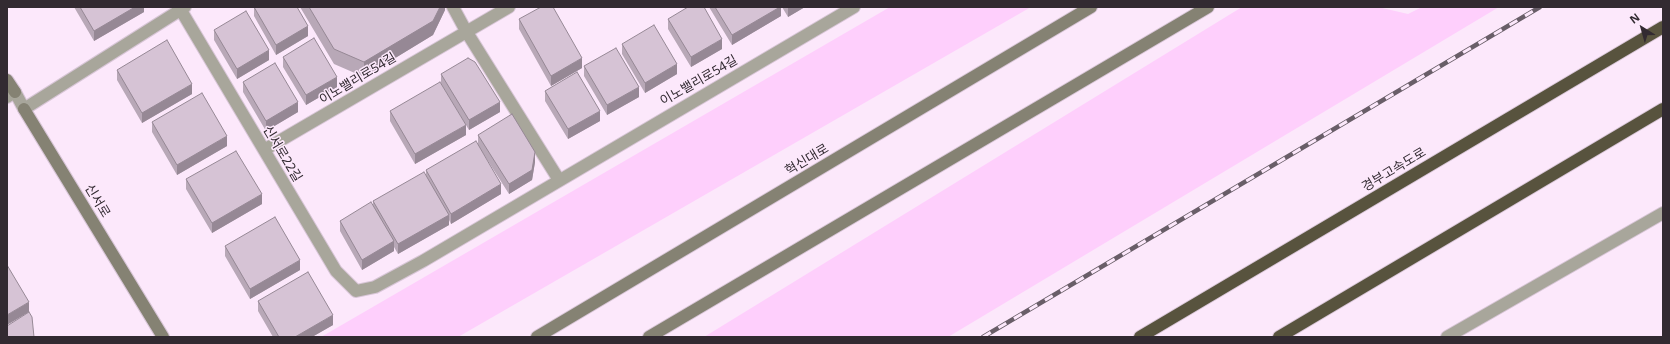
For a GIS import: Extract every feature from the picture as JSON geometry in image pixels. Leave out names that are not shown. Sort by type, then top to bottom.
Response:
[{"type":"highway","name":"경부고속도로","points":[[1140,337],[1663,27]]},
{"type":"highway","points":[[1279,337],[1663,109]]},
{"type":"main road","name":"혁신대로","points":[[537,337],[1091,7]]},
{"type":"main road","points":[[649,337],[1208,7]]},
{"type":"main road","name":"신서로","points":[[7,80],[11,95]]},
{"type":"main road","name":"신서로","points":[[24,109],[163,337]]},
{"type":"street","points":[[453,7],[466,31],[559,180]]},
{"type":"street","name":"이노밸리로54길","points":[[264,150],[509,7]]},
{"type":"street","name":"이노밸리로54길","points":[[375,287],[423,261],[854,7]]},
{"type":"street","name":"신서로22길","points":[[24,109],[86,71],[182,8],[336,272],[356,291],[375,287]]},
{"type":"street","name":"신서로","points":[[11,95],[24,109]]},
{"type":"street","points":[[1447,337],[1663,213]]},
{"type":"shaded area","points":[[890,7],[1031,7],[458,337],[321,337]]},
{"type":"shaded area","points":[[1242,7],[1378,7],[1408,14],[1422,7],[1499,7],[948,337],[704,337]]},
{"type":"building","points":[[80,7],[135,7],[94,31]]},
{"type":"building","points":[[254,7],[297,7],[308,26],[276,45]]},
{"type":"building","points":[[309,7],[440,7],[433,21],[364,62],[334,49]]},
{"type":"building","points":[[541,7],[553,7],[582,58],[551,76],[519,19]]},
{"type":"building","points":[[688,7],[704,7],[722,39],[691,57],[668,19]]},
{"type":"building","points":[[715,7],[780,7],[732,35]]},
{"type":"building","points":[[246,11],[269,50],[237,69],[214,30]]},
{"type":"building","points":[[654,25],[677,64],[645,83],[622,44]]},
{"type":"building","points":[[314,38],[337,77],[306,95],[283,57]]},
{"type":"building","points":[[167,40],[192,84],[142,113],[117,70]]},
{"type":"building","points":[[616,48],[639,87],[607,105],[584,66]]},
{"type":"building","points":[[468,58],[475,62],[500,102],[469,120],[441,74]]},
{"type":"building","points":[[275,63],[298,102],[266,121],[243,82]]},
{"type":"building","points":[[577,72],[600,111],[568,129],[545,91]]},
{"type":"building","points":[[440,82],[466,125],[415,154],[390,111]]},
{"type":"building","points":[[202,93],[227,136],[177,165],[152,122]]},
{"type":"building","points":[[512,114],[535,152],[532,170],[509,184],[478,135]]},
{"type":"building","points":[[476,141],[501,184],[451,214],[426,170]]},
{"type":"building","points":[[236,151],[262,194],[212,223],[186,179]]},
{"type":"building","points":[[424,172],[449,215],[398,244],[373,201]]},
{"type":"building","points":[[371,202],[394,241],[362,260],[340,221]]},
{"type":"building","points":[[275,217],[300,260],[250,289],[225,246]]},
{"type":"building","points":[[7,265],[29,302],[7,315]]},
{"type":"building","points":[[308,272],[333,315],[295,337],[279,337],[258,301]]},
{"type":"building","points":[[29,312],[32,317],[34,337],[7,337],[7,326]]},
{"type":"railway","points":[[983,337],[1540,7]]}]
